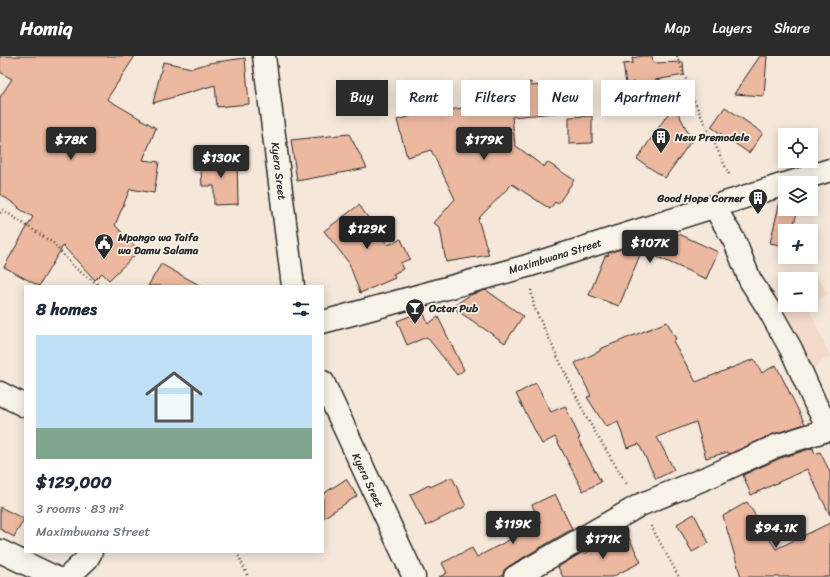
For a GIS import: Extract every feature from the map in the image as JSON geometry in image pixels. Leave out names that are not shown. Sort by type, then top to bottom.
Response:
[{"type":"street","name":"Kyera Sreet","points":[[264,56],[293,285]]},
{"type":"street","points":[[811,176],[830,170]]},
{"type":"street","name":"Maximbwana Street","points":[[324,322],[526,266],[778,186]]},
{"type":"street","points":[[515,577],[640,505],[711,476],[776,446],[830,429],[816,405],[790,348],[768,308],[750,280],[735,242],[714,206]]},
{"type":"street","name":"Kyera Sreet","points":[[324,384],[414,577]]},
{"type":"street","points":[[0,393],[24,405]]},
{"type":"street","points":[[0,551],[54,577]]},
{"type":"street","points":[[68,577],[87,559],[90,553]]},
{"type":"path","points":[[677,56],[694,101],[741,198]]},
{"type":"path","points":[[0,213],[1,209],[53,243],[75,268],[99,285]]},
{"type":"path","points":[[526,266],[534,307],[586,418],[640,505],[679,577]]},
{"type":"path","points":[[237,553],[248,577]]},
{"type":"shaded area","points":[[818,278],[828,294],[818,300]]},
{"type":"shaded area","points":[[778,304],[778,312],[810,312],[830,356],[809,371],[770,309]]},
{"type":"building","points":[[0,56],[135,56],[107,99],[156,128],[143,160],[159,162],[154,193],[130,189],[115,225],[139,251],[109,280],[102,273],[95,280],[63,246],[40,285],[4,267],[33,217],[0,194],[0,97],[12,79],[0,72]]},
{"type":"building","points":[[652,56],[653,63],[683,62],[684,75],[655,80],[625,80],[623,64],[633,63],[632,58]]},
{"type":"building","points":[[760,56],[767,56],[764,96],[734,94]]},
{"type":"building","points":[[245,58],[249,104],[217,107],[215,85],[153,103],[163,62],[192,68],[209,63]]},
{"type":"building","points":[[530,82],[531,86],[538,85],[538,115],[530,115]]},
{"type":"building","points":[[725,107],[763,133],[749,153],[711,127]]},
{"type":"building","points":[[461,108],[461,116],[523,116],[512,117],[515,145],[544,167],[547,162],[574,180],[558,204],[555,202],[550,209],[512,184],[478,219],[489,255],[446,262],[440,228],[434,223],[455,199],[431,150],[407,157],[397,120],[411,116],[453,116],[453,109]]},
{"type":"building","points":[[592,116],[592,143],[569,144],[569,117]]},
{"type":"building","name":"New Premodele","points":[[666,116],[680,116],[692,140],[665,178],[637,159]]},
{"type":"building","points":[[349,134],[367,168],[297,181],[291,140]]},
{"type":"building","points":[[237,157],[238,204],[214,205],[214,186],[202,186],[200,158]]},
{"type":"building","points":[[359,205],[388,245],[401,239],[410,259],[400,263],[403,269],[393,274],[395,278],[360,293],[349,263],[324,231]]},
{"type":"building","points":[[778,209],[778,216],[796,216],[794,224],[778,224],[778,245],[770,243]]},
{"type":"building","points":[[679,234],[718,252],[706,279],[642,250],[619,306],[589,295],[605,256],[609,255],[608,253]]},
{"type":"building","points":[[161,264],[199,285],[149,285]]},
{"type":"building","points":[[486,290],[523,316],[505,343],[452,307],[470,295]]},
{"type":"building","points":[[423,311],[428,324],[438,317],[464,370],[457,375],[427,337],[407,345],[397,321]]},
{"type":"building","points":[[667,322],[676,339],[673,341],[696,382],[754,359],[762,373],[776,365],[805,424],[771,435],[729,454],[728,452],[706,458],[696,422],[657,437],[674,470],[656,479],[639,444],[627,448],[618,422],[606,427],[587,397],[591,396],[575,363],[600,351],[600,349]]},
{"type":"building","points":[[536,383],[551,412],[565,406],[580,438],[578,439],[601,482],[583,491],[555,437],[542,444],[516,394]]},
{"type":"building","points":[[813,448],[815,454],[820,452],[830,472],[830,515],[807,469],[751,495],[743,475],[781,458]]},
{"type":"building","points":[[452,477],[466,506],[426,526],[410,495],[429,485],[430,487]]},
{"type":"building","points":[[346,479],[357,496],[324,517],[324,493]]},
{"type":"building","points":[[555,494],[572,529],[509,566],[504,570],[503,575],[500,577],[439,577],[447,573],[442,563],[472,548],[477,557],[541,523],[532,505]]},
{"type":"building","points":[[747,502],[776,549],[830,523],[830,577],[741,577],[723,516]]},
{"type":"building","points":[[0,507],[24,519],[14,537],[0,529]]},
{"type":"building","points":[[694,514],[709,543],[692,552],[677,524]]},
{"type":"building","points":[[626,532],[641,562],[612,577],[563,577],[558,567],[583,552],[584,554]]},
{"type":"place","name":"New Premodele","points":[[661,154]]},
{"type":"place","name":"Good Hope Corner","points":[[758,215]]},
{"type":"place","name":"Mpango wa Taifa wa Damu Salama","points":[[104,260]]},
{"type":"place","name":"Octar Pub","points":[[415,325]]}]
